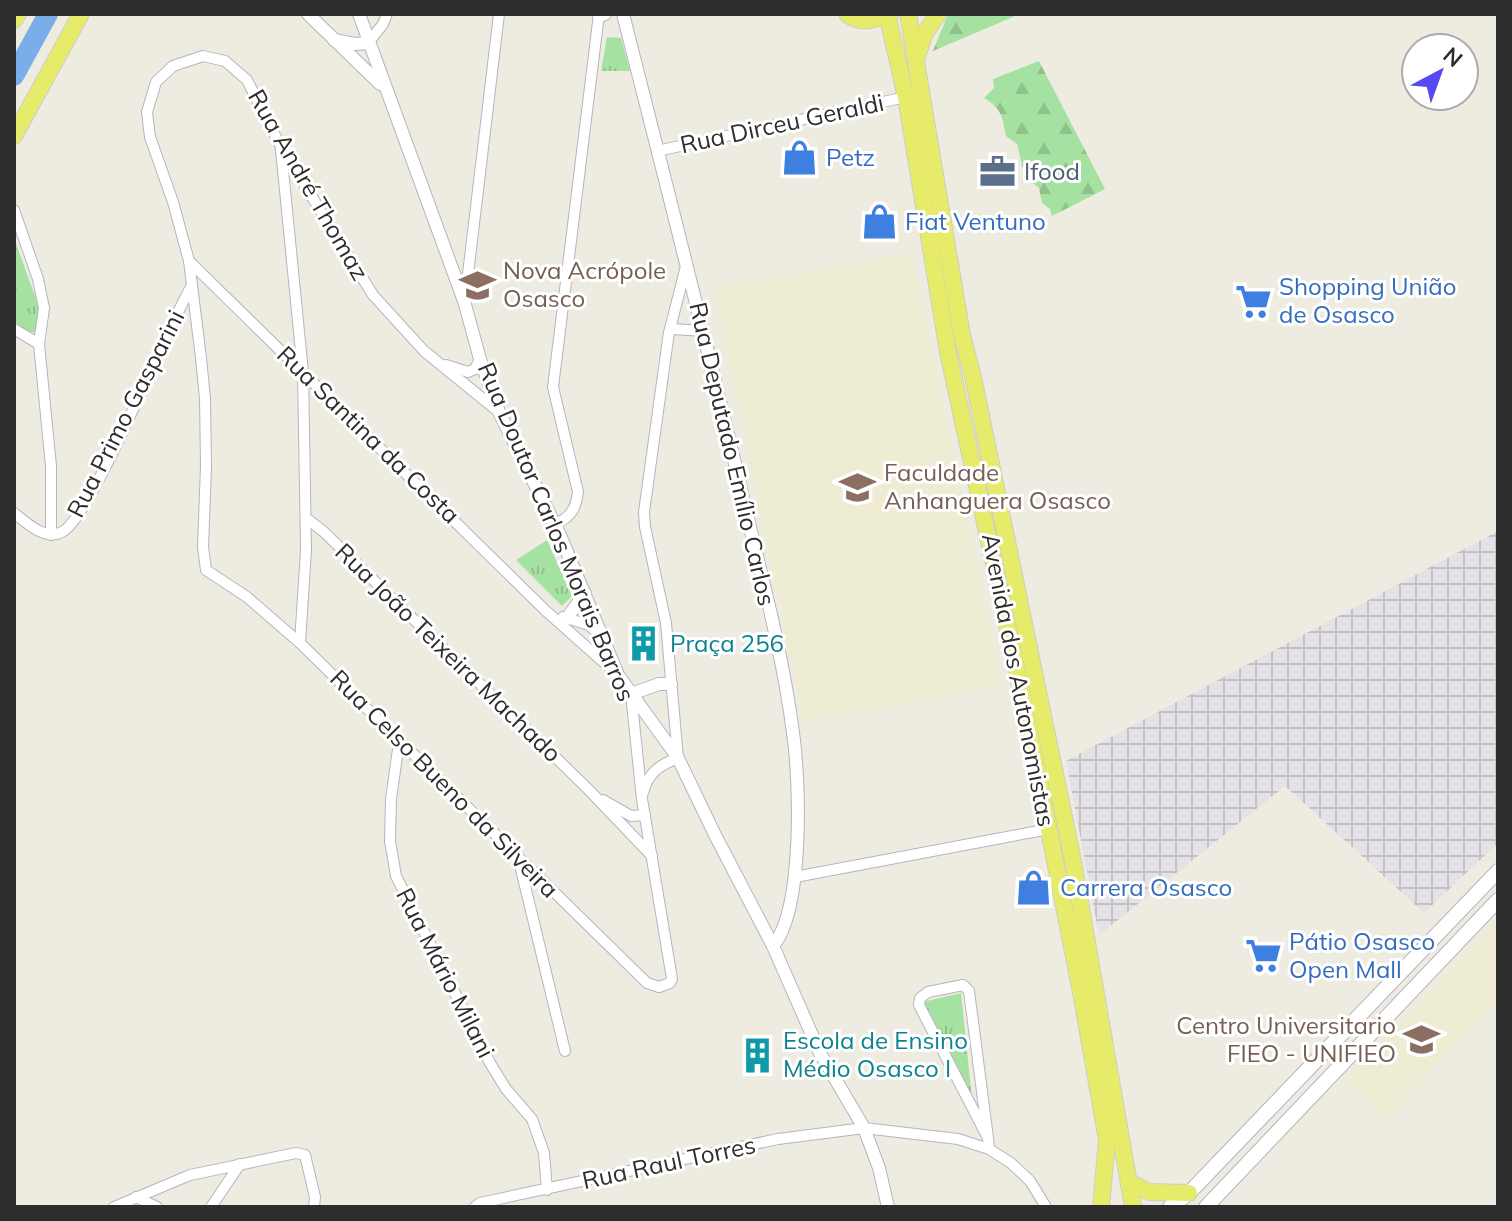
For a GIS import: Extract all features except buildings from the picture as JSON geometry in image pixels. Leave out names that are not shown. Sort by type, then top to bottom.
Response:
[{"type":"main road","points":[[14,20],[18,14]]},
{"type":"main road","points":[[14,136],[81,14]]},
{"type":"main road","points":[[847,14],[855,20],[872,21],[888,14]]},
{"type":"main road","name":"Avenida dos Autonomistas","points":[[888,14],[906,97],[948,352],[994,557],[1081,992],[1107,1140],[1101,1207]]},
{"type":"main road","name":"Avenida dos Autonomistas","points":[[908,14],[962,335],[1072,856],[1133,1207]]},
{"type":"main road","points":[[916,57],[925,33],[938,14]]},
{"type":"main road","points":[[1170,1207],[1189,1193],[1498,871]]},
{"type":"main road","points":[[1206,1207],[1498,900]]},
{"type":"main road","points":[[1242,1138],[1258,1152]]},
{"type":"main road","points":[[1131,1183],[1149,1192],[1189,1193]]},
{"type":"street","points":[[308,14],[384,87]]},
{"type":"street","name":"Rua Doutor Carlos Morais Barros","points":[[359,14],[464,301],[499,412],[555,524],[618,675],[631,694],[642,799],[672,979]]},
{"type":"street","points":[[334,40],[368,43],[387,14]]},
{"type":"street","points":[[464,301],[499,14]]},
{"type":"street","name":"Rua Deputado Emílio Carlos","points":[[623,14],[704,331],[765,592],[793,732],[797,796],[795,877],[785,927],[773,946]]},
{"type":"street","points":[[555,524],[566,520],[577,502],[578,492],[553,387],[601,15]]},
{"type":"street","name":"Rua André Thomaz","points":[[211,575],[203,562],[205,399],[189,261],[173,202],[150,137],[147,112],[156,82],[173,66],[195,57],[225,61],[247,80],[281,147],[360,278],[424,351],[499,412]]},
{"type":"street","name":"Rua Dirceu Geraldi","points":[[657,151],[906,97]]},
{"type":"street","points":[[281,147],[303,372],[306,518],[300,643]]},
{"type":"street","points":[[14,210],[43,299],[43,330],[39,344],[51,466],[51,535]]},
{"type":"street","name":"Rua Santina da Costa","points":[[189,261],[546,611],[618,675]]},
{"type":"street","points":[[678,758],[666,623],[644,512],[670,329],[687,264]]},
{"type":"street","name":"Rua Primo Gasparini","points":[[14,513],[35,529],[51,535],[72,525],[86,504],[175,314],[191,287]]},
{"type":"street","points":[[14,329],[39,344]]},
{"type":"street","points":[[670,329],[704,331]]},
{"type":"street","name":"Rua André Thomaz","points":[[424,351],[452,369],[468,372],[475,369],[480,359]]},
{"type":"street","name":"Rua João Teixeira Machado","points":[[306,518],[588,789],[652,856]]},
{"type":"street","name":"Rua Celso Bueno da Silveira","points":[[211,575],[247,597],[300,643],[647,983],[659,987],[672,979]]},
{"type":"street","points":[[567,618],[585,593]]},
{"type":"street","name":"Rua Santina da Costa","points":[[546,611],[589,625],[605,642]]},
{"type":"street","points":[[671,684],[659,684],[631,694],[678,758],[773,946],[820,1053],[864,1128],[879,1168],[888,1207]]},
{"type":"street","name":"Rua Mário Milani","points":[[399,742],[391,799],[390,841],[396,876],[490,1063],[506,1089],[532,1119],[544,1153],[547,1190]]},
{"type":"street","points":[[636,753],[644,764],[654,770]]},
{"type":"street","points":[[642,799],[645,784],[654,770],[678,758]]},
{"type":"street","name":"Rua João Teixeira Machado","points":[[588,789],[623,813],[645,815]]},
{"type":"street","points":[[795,877],[1049,829]]},
{"type":"street","points":[[519,859],[565,1051]]},
{"type":"street","points":[[989,1143],[969,991],[963,985],[928,992],[920,998],[919,1005],[989,1143],[1030,1181],[1046,1207]]},
{"type":"street","name":"Rua Raul Torres","points":[[475,1207],[480,1203],[778,1139],[864,1128],[989,1143]]},
{"type":"street","points":[[114,1207],[190,1175],[296,1153],[305,1155],[315,1197],[314,1207]]},
{"type":"street","points":[[211,1207],[240,1164]]},
{"type":"street","points":[[136,1197],[157,1207]]},
{"type":"shaded area","name":"Faculdade Anhanguera Osasco","points":[[912,253],[1002,686],[803,721],[715,288]]},
{"type":"shaded area","points":[[1498,531],[1498,843],[1424,913],[1285,786],[1099,935],[1066,761]]},
{"type":"shaded area","name":"Centro Universitario FIEO - UNIFIEO","points":[[1498,919],[1498,999],[1387,1119],[1345,1081]]},
{"type":"green space","points":[[948,14],[1020,14],[933,51]]},
{"type":"green space","points":[[607,37],[621,38],[630,71],[601,71]]},
{"type":"green space","points":[[1039,61],[1105,189],[1052,216],[1050,209],[1042,203],[1039,188],[1025,177],[1017,144],[1006,136],[1000,114],[984,98],[994,88],[993,79]]},
{"type":"green space","points":[[14,238],[39,307],[37,333],[27,331],[14,321]]},
{"type":"green space","points":[[547,540],[572,596],[562,606],[516,560]]},
{"type":"green space","points":[[961,993],[972,1099],[923,1002]]},
{"type":"waterway","points":[[14,76],[48,14]]},
{"type":"place","name":"Petz","points":[[800,158]]},
{"type":"place","name":"Ifood","points":[[998,172]]},
{"type":"place","name":"Fiat Ventuno","points":[[879,222]]},
{"type":"place","name":"Nova Acrópole Osasco","points":[[477,285]]},
{"type":"place","name":"Shopping União de Osasco","points":[[1253,301]]},
{"type":"place","name":"Faculdade Anhanguera Osasco","points":[[858,487]]},
{"type":"place","name":"Praça 256","points":[[644,644]]},
{"type":"place","name":"Carrera Osasco","points":[[1034,888]]},
{"type":"place","name":"Pátio Osasco Open Mall","points":[[1263,956]]},
{"type":"place","name":"Centro Universitario FIEO - UNIFIEO","points":[[1422,1040]]},
{"type":"place","name":"Escola de Ensino Médio Osasco I","points":[[757,1055]]}]
